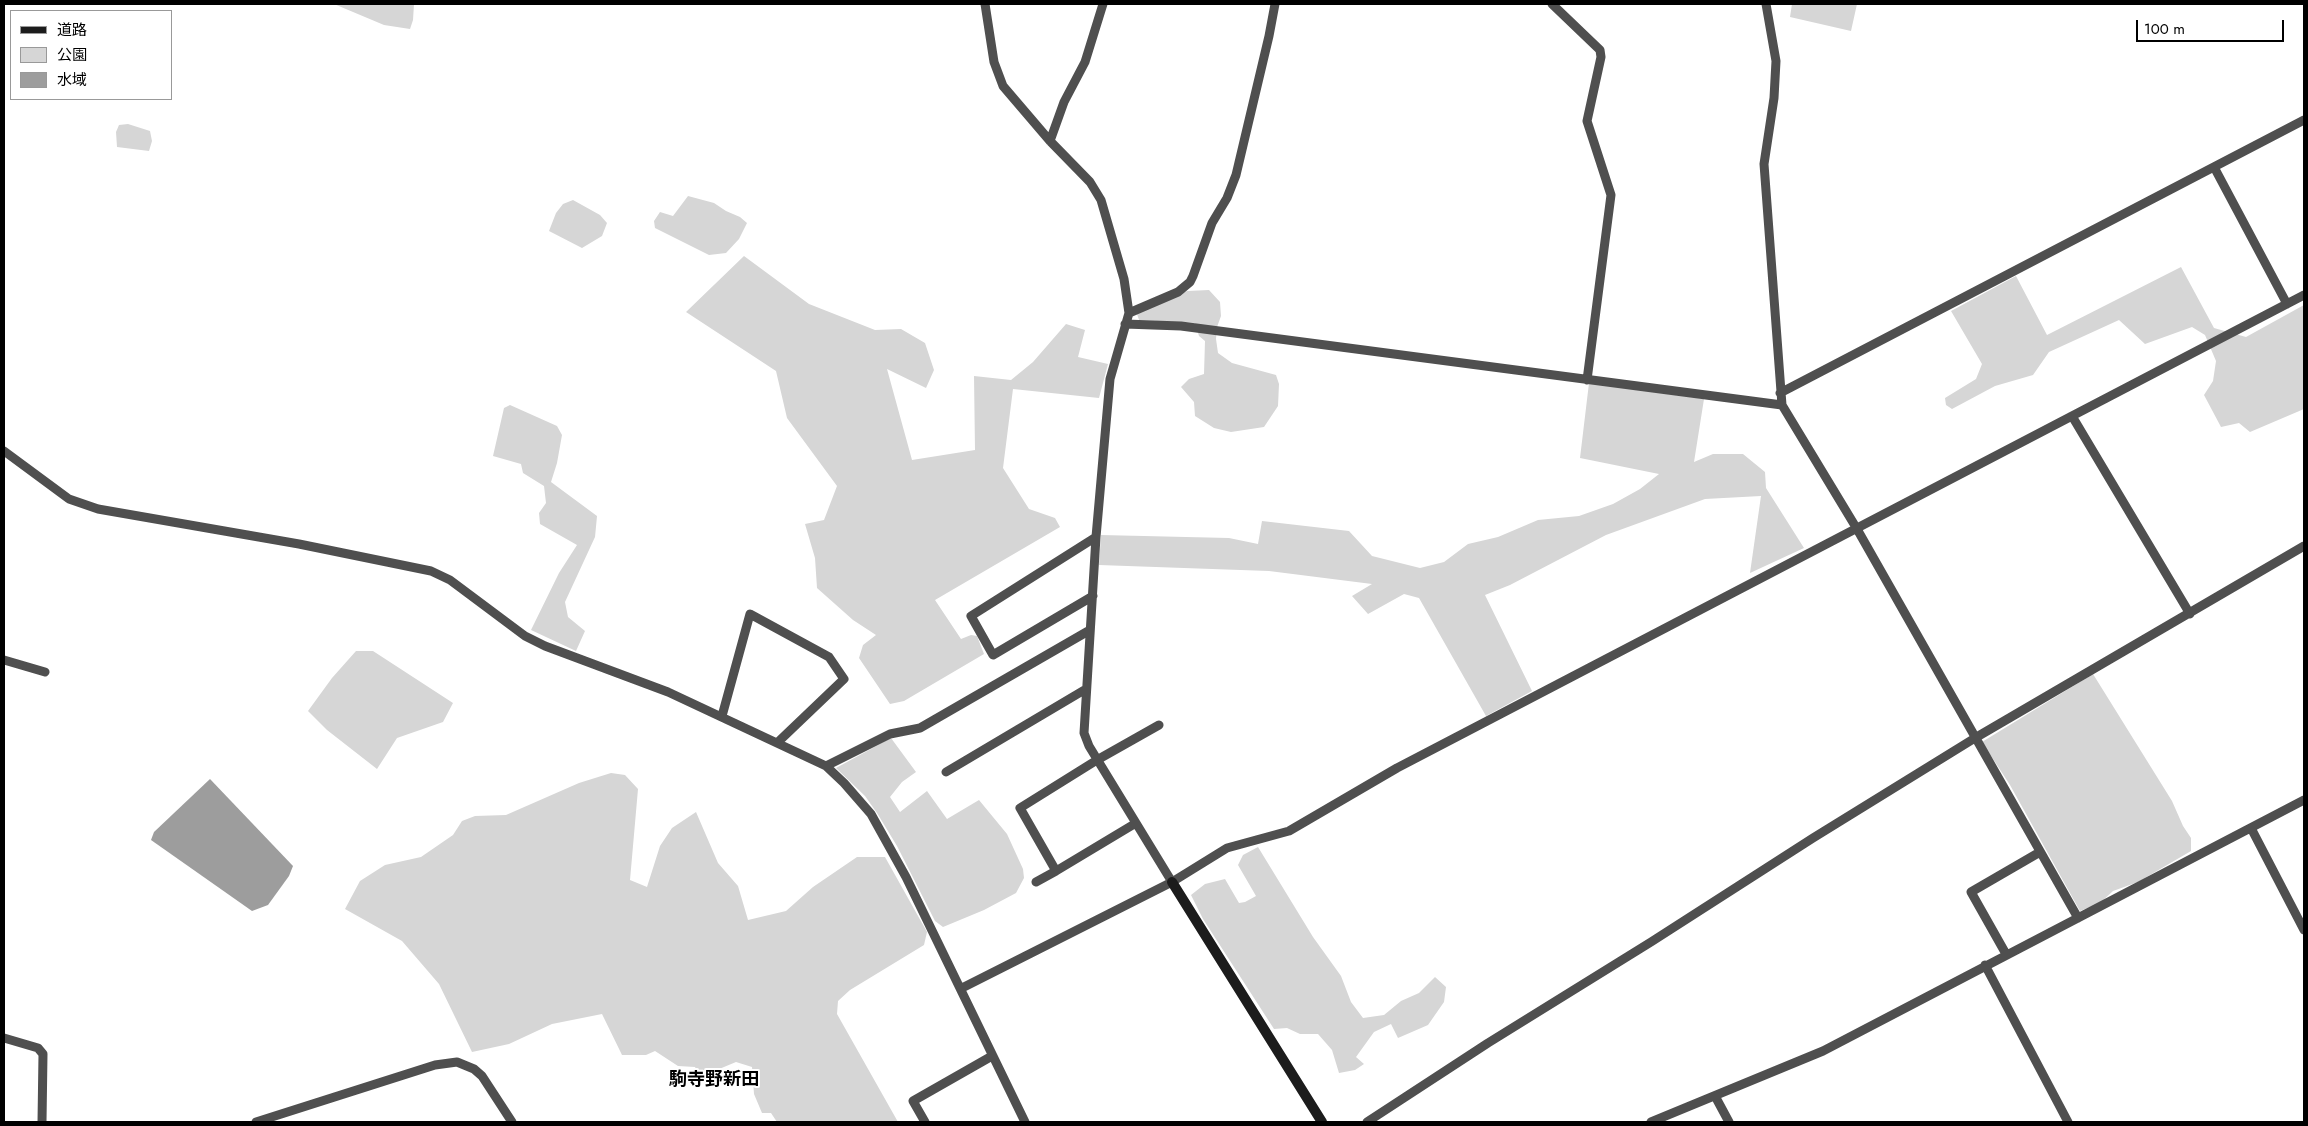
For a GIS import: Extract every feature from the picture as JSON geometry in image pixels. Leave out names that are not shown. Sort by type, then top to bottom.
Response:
[{"type":"street","points":[[985,4],[994,62],[1003,86],[1050,141],[1090,182],[1101,200],[1124,279],[1129,313],[1110,379],[1096,537],[1086,689],[1084,732],[1088,746],[1322,1122]]},
{"type":"street","points":[[1050,141],[1059,114],[1087,57],[1103,4]]},
{"type":"street","points":[[1129,313],[1178,292],[1190,282],[1193,276],[1212,223],[1227,198],[1236,175],[1267,45],[1274,4]]},
{"type":"street","points":[[1552,4],[1600,50],[1601,57],[1587,121],[1611,195],[1587,380]]},
{"type":"street","points":[[1766,4],[1776,61],[1774,98],[1764,164],[1782,405],[1857,530],[2078,918]]},
{"type":"street","points":[[1780,393],[2304,120]]},
{"type":"street","points":[[2214,166],[2287,304]]},
{"type":"street","points":[[962,988],[1172,882],[1227,848],[1289,831],[1397,768],[1758,579],[1857,530],[2304,295]]},
{"type":"street","points":[[1125,324],[1181,326],[1782,405]]},
{"type":"street","points":[[2072,416],[2190,614]]},
{"type":"street","points":[[4,451],[69,499],[98,509],[299,544],[430,571],[450,580],[525,636],[545,646],[626,675],[722,716],[826,766],[844,783],[871,814],[906,877],[962,988],[992,1056],[1025,1122]]},
{"type":"street","points":[[1093,596],[993,655],[971,616],[1096,537]]},
{"type":"street","points":[[1367,1122],[1488,1043],[1975,738],[2304,546]]},
{"type":"street","points":[[722,716],[750,614],[829,657],[844,679],[777,743]]},
{"type":"street","points":[[826,766],[890,734],[920,728],[1090,630]]},
{"type":"street","points":[[4,660],[45,672]]},
{"type":"street","points":[[946,772],[1086,689]]},
{"type":"street","points":[[1056,871],[1020,808],[1097,760],[1160,725]]},
{"type":"street","points":[[1652,1122],[1823,1051],[2304,800]]},
{"type":"street","points":[[1036,882],[1136,823]]},
{"type":"street","points":[[2251,828],[2304,930]]},
{"type":"street","points":[[2006,954],[1971,892],[2040,852]]},
{"type":"street","points":[[1985,965],[2068,1122]]},
{"type":"street","points":[[4,1038],[38,1048],[43,1054],[42,1122]]},
{"type":"street","points":[[926,1122],[913,1101],[992,1056]]},
{"type":"street","points":[[256,1122],[434,1065],[457,1062],[474,1069],[482,1076],[512,1122]]},
{"type":"street","points":[[1716,1096],[1729,1122]]},
{"type":"green space","points":[[334,4],[414,4],[413,20],[410,29],[384,25]]},
{"type":"green space","points":[[1792,4],[1857,4],[1851,31],[1790,17]]},
{"type":"green space","points":[[128,124],[150,131],[152,141],[149,151],[117,147],[116,132],[119,125]]},
{"type":"green space","points":[[688,196],[714,203],[740,217],[747,223],[739,239],[726,253],[709,255],[655,228],[654,221],[660,212],[673,216]]},
{"type":"green space","points":[[573,200],[600,215],[607,223],[602,236],[582,248],[549,231],[556,213],[563,204]]},
{"type":"green space","points":[[744,256],[809,304],[875,330],[901,329],[925,343],[934,370],[926,388],[887,369],[912,460],[975,450],[974,376],[1011,380],[1033,362],[1066,324],[1085,330],[1078,357],[1108,364],[1099,398],[1013,389],[1003,468],[1029,509],[1055,518],[1060,527],[935,600],[961,639],[971,635],[977,636],[984,654],[904,701],[890,704],[859,658],[863,645],[876,635],[853,620],[817,588],[815,558],[805,524],[824,520],[837,486],[787,418],[776,371],[686,312]]},
{"type":"green space","points":[[2181,267],[2214,328],[2246,337],[2304,305],[2304,409],[2250,432],[2239,423],[2221,427],[2204,395],[2213,381],[2216,361],[2205,335],[2192,327],[2145,344],[2119,320],[2049,352],[2033,375],[1995,386],[1952,409],[1946,405],[1945,398],[1976,379],[1982,364],[1951,311],[2016,276],[2047,335]]},
{"type":"green space","points":[[1209,290],[1220,302],[1221,316],[1217,327],[1216,339],[1218,353],[1232,363],[1276,375],[1279,384],[1278,406],[1264,427],[1231,432],[1214,428],[1195,416],[1194,402],[1181,387],[1189,379],[1204,374],[1205,341],[1199,336],[1195,323],[1139,320],[1137,314],[1160,302],[1187,291]]},
{"type":"green space","points":[[1589,383],[1704,399],[1694,462],[1713,454],[1743,454],[1765,472],[1766,488],[1804,548],[1750,573],[1761,496],[1705,499],[1606,535],[1510,585],[1485,595],[1532,691],[1486,716],[1419,598],[1404,594],[1368,614],[1352,596],[1372,584],[1269,571],[1099,565],[1101,535],[1229,538],[1258,544],[1262,521],[1349,531],[1372,556],[1420,568],[1444,562],[1468,544],[1498,537],[1538,520],[1579,516],[1613,504],[1640,489],[1659,474],[1580,458]]},
{"type":"green space","points":[[510,405],[557,426],[562,435],[557,463],[551,482],[597,516],[595,537],[565,602],[568,617],[585,631],[576,651],[531,630],[559,573],[577,545],[540,524],[539,513],[546,503],[544,486],[523,473],[521,464],[493,456],[504,408]]},
{"type":"green space","points":[[356,651],[373,651],[453,703],[443,722],[397,738],[377,769],[327,730],[308,711],[332,678]]},
{"type":"green space","points":[[2093,674],[2172,801],[2183,826],[2191,838],[2191,851],[2138,882],[2113,891],[2100,903],[2080,911],[2010,785],[1982,742]]},
{"type":"green space","points":[[891,738],[916,772],[902,782],[890,797],[900,812],[927,791],[947,819],[979,800],[1007,834],[1023,869],[1024,878],[1016,893],[984,910],[943,927],[935,921],[897,846],[877,813],[865,796],[836,768]]},
{"type":"green space","points":[[611,773],[625,775],[638,789],[630,880],[647,887],[660,846],[672,828],[696,812],[718,863],[738,886],[748,920],[786,911],[813,887],[857,857],[885,857],[927,932],[924,945],[850,990],[838,1001],[837,1014],[898,1122],[777,1122],[771,1113],[762,1113],[754,1094],[752,1067],[736,1062],[700,1077],[695,1067],[678,1066],[655,1051],[646,1055],[622,1055],[602,1014],[552,1024],[509,1044],[472,1052],[439,984],[402,941],[345,909],[360,881],[385,865],[421,857],[453,835],[462,821],[475,816],[506,815],[579,783]]},
{"type":"green space","points":[[1258,847],[1313,937],[1341,976],[1351,1002],[1363,1018],[1384,1015],[1401,1001],[1419,993],[1435,977],[1446,987],[1444,1002],[1428,1025],[1398,1038],[1391,1024],[1374,1032],[1356,1057],[1364,1064],[1355,1070],[1339,1073],[1332,1050],[1318,1034],[1300,1034],[1287,1028],[1274,1029],[1203,919],[1191,895],[1205,884],[1225,879],[1239,903],[1256,896],[1238,865],[1243,855]]},
{"type":"water","points":[[210,779],[293,866],[289,876],[268,905],[252,911],[151,840],[154,832]]},
{"type":"district","name":"駒寺野新田","points":[[714,1081]]}]
